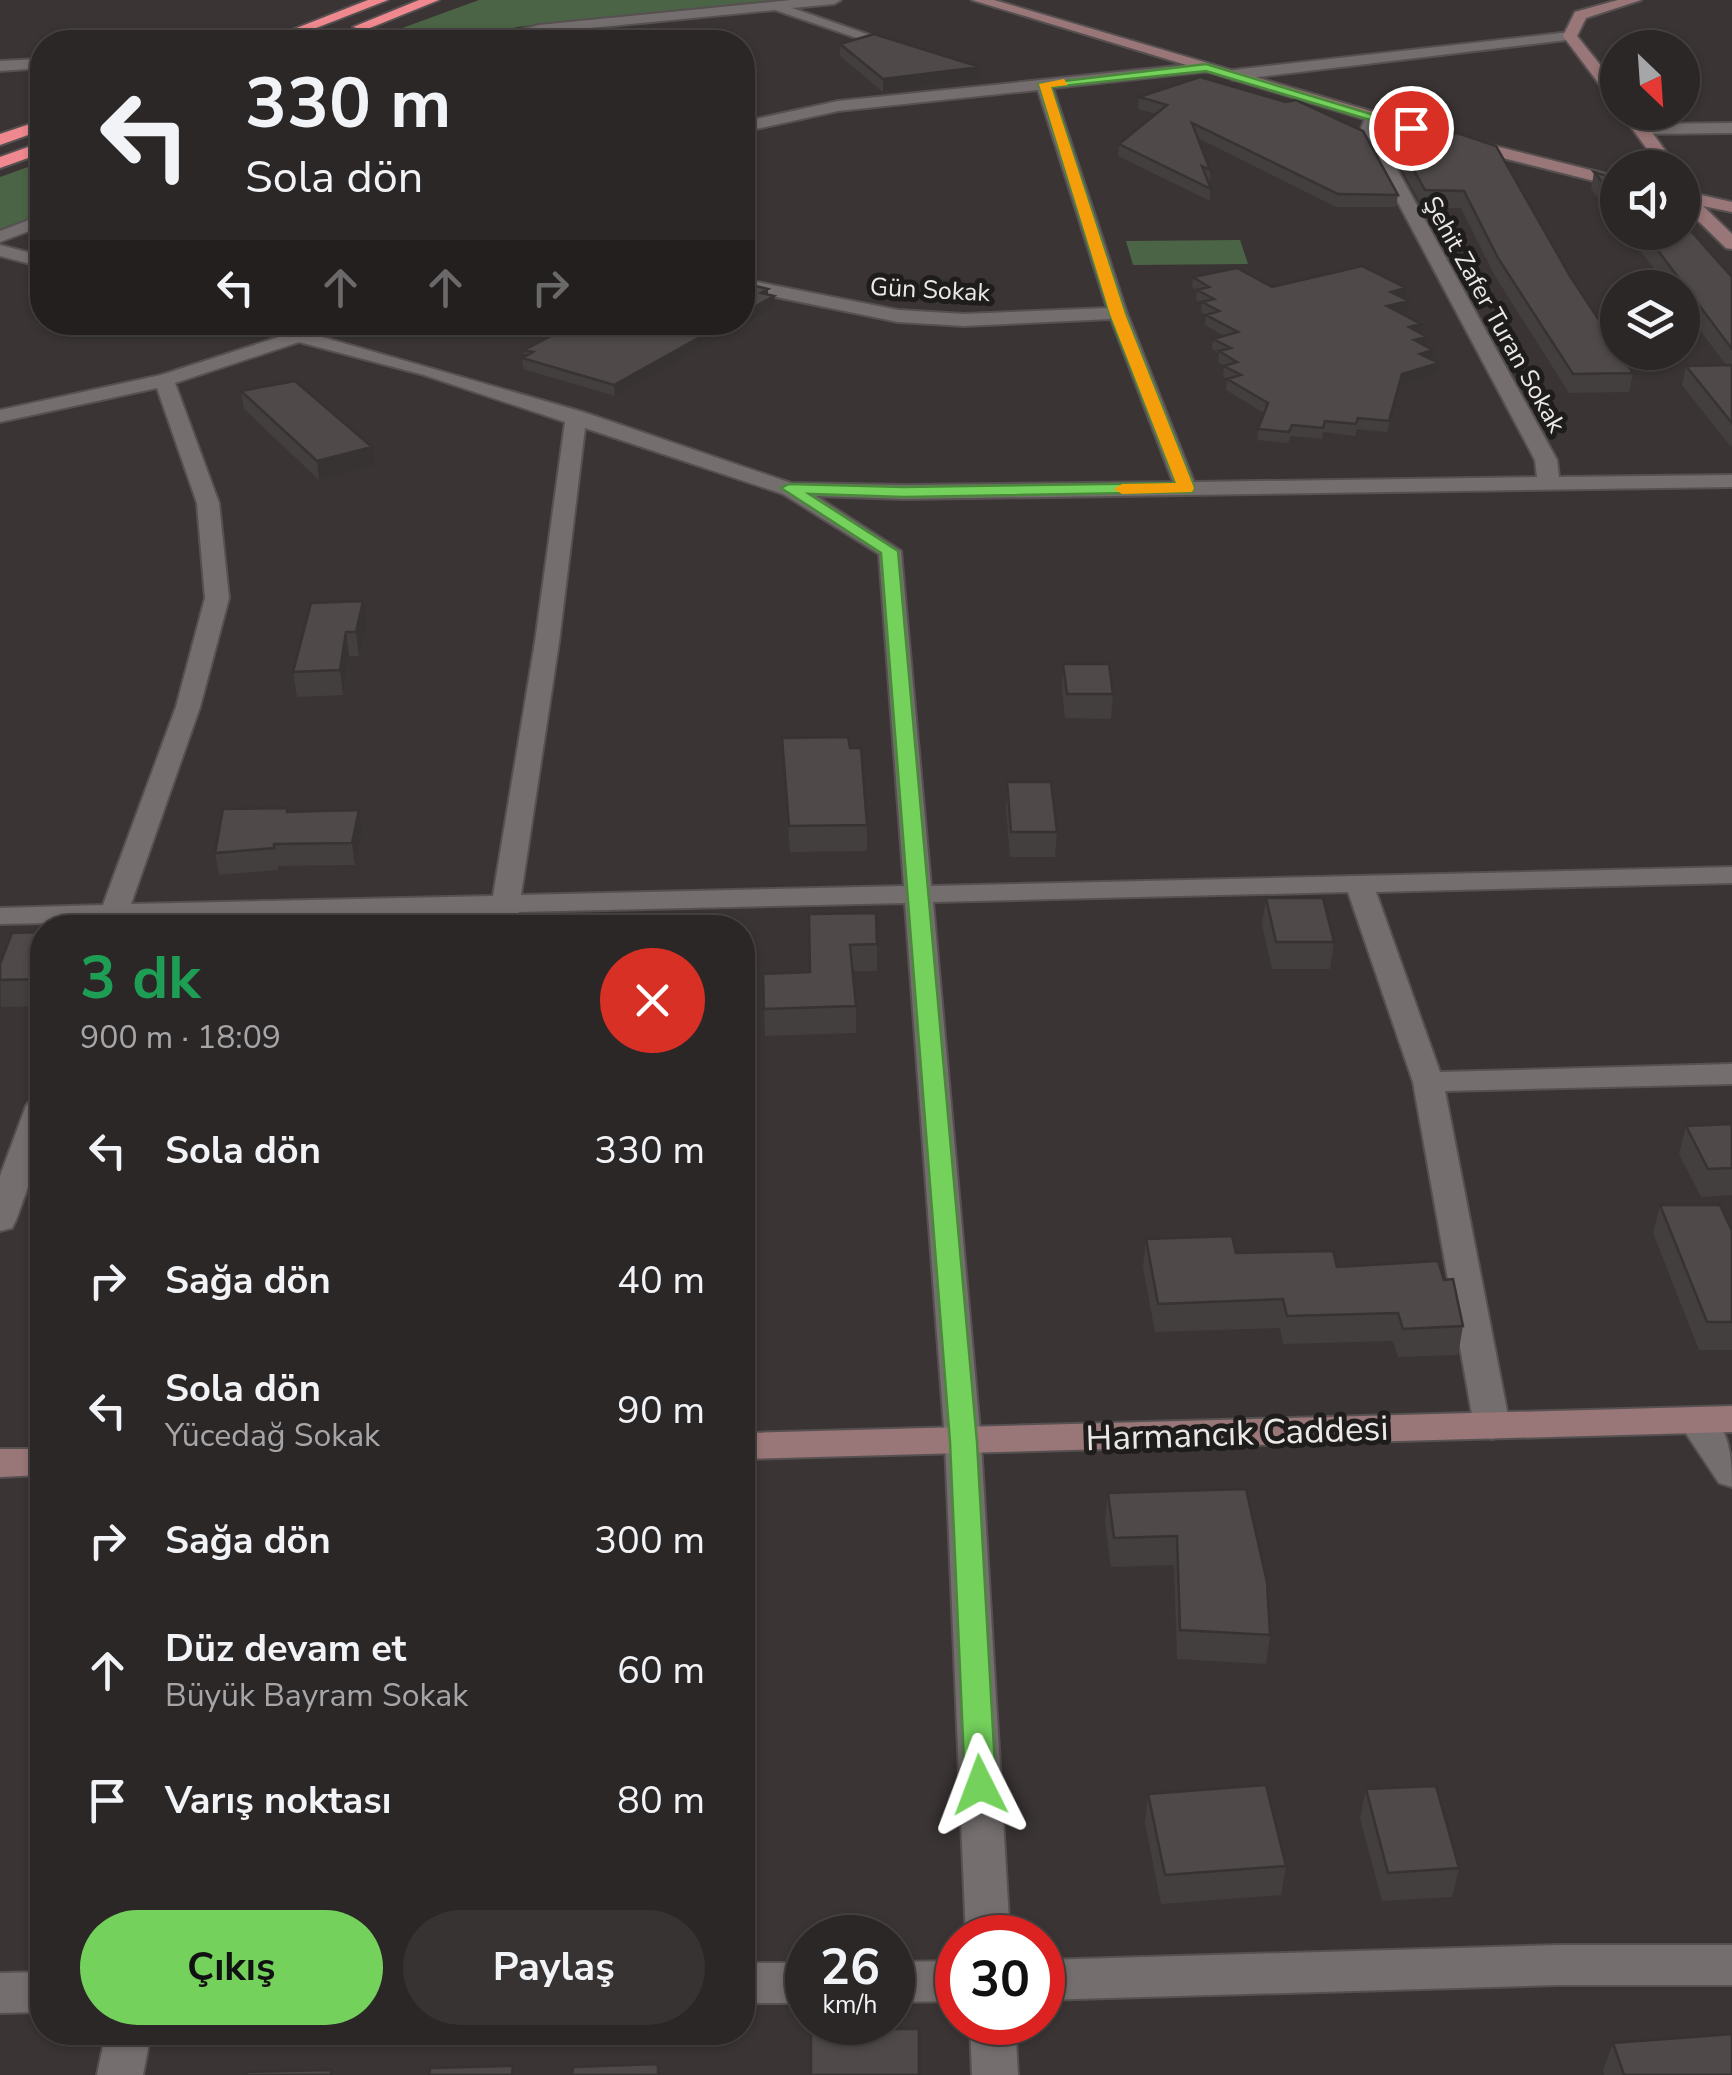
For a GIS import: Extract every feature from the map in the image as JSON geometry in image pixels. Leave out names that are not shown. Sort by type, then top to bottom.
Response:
[{"type":"highway","points":[[300,30],[381,0]]},
{"type":"highway","points":[[352,30],[432,0]]},
{"type":"highway","points":[[0,140],[30,129]]},
{"type":"highway","points":[[0,163],[30,152]]},
{"type":"street","points":[[534,30],[834,0]]},
{"type":"street","points":[[979,0],[1373,117],[1600,177]]},
{"type":"street","points":[[1570,36],[1580,15],[1634,0]]},
{"type":"street","points":[[775,8],[924,55]]},
{"type":"street","points":[[1232,75],[1338,58],[1570,36]]},
{"type":"street","points":[[1570,36],[1600,75]]},
{"type":"street","points":[[0,66],[30,65]]},
{"type":"street","points":[[755,124],[838,106],[1206,68]]},
{"type":"street","points":[[977,71],[1037,85]]},
{"type":"street","points":[[1037,85],[1118,314],[1186,488]]},
{"type":"street","name":"Şehit Zafer Turan Sokak","points":[[1373,117],[1368,131],[1546,460],[1549,484]]},
{"type":"street","points":[[1700,128],[1732,128]]},
{"type":"street","points":[[1700,198],[1732,207]]},
{"type":"street","points":[[1700,211],[1732,244]]},
{"type":"street","points":[[0,237],[30,225]]},
{"type":"street","points":[[0,250],[30,259]]},
{"type":"street","name":"Gün Sokak","points":[[755,287],[898,316],[964,320],[1118,314]]},
{"type":"street","points":[[286,335],[431,371],[789,488],[890,551],[963,1442],[987,1915]]},
{"type":"street","points":[[0,416],[164,382],[302,335]]},
{"type":"street","points":[[114,915],[188,707],[217,598],[208,503],[164,382]]},
{"type":"street","points":[[503,915],[547,642],[576,416]]},
{"type":"street","points":[[789,488],[904,492],[1732,481]]},
{"type":"street","points":[[520,915],[915,892],[1732,875]]},
{"type":"street","points":[[1358,882],[1428,1082],[1492,1426]]},
{"type":"street","points":[[0,916],[30,917]]},
{"type":"street","points":[[1428,1082],[1732,1074]]},
{"type":"street","points":[[0,1220],[30,1139]]},
{"type":"street","name":"Harmancık Caddesi","points":[[755,1446],[1732,1419]]},
{"type":"street","points":[[1695,1420],[1732,1472]]},
{"type":"street","points":[[0,1463],[30,1462]]},
{"type":"street","points":[[1065,1980],[1608,1962],[1732,1965]]},
{"type":"street","points":[[755,1984],[785,1983]]},
{"type":"street","points":[[0,1993],[30,1992]]},
{"type":"street","points":[[120,2075],[126,2045]]},
{"type":"street","points":[[993,2045],[995,2075]]},
{"type":"green space","points":[[479,0],[793,0],[507,30],[397,30]]},
{"type":"green space","points":[[30,166],[30,219],[0,231],[0,177]]},
{"type":"green space","points":[[1240,240],[1248,264],[1133,265],[1126,241]]},
{"type":"building","points":[[874,34],[980,67],[883,79],[840,44]]},
{"type":"building","points":[[1200,77],[1286,102],[1296,100],[1363,131],[1398,195],[1338,194],[1192,123],[1210,170],[1202,166],[1211,189],[1119,144],[1167,105],[1139,97]]},
{"type":"building","points":[[1457,133],[1496,146],[1600,322],[1600,370],[1633,373],[1573,374],[1498,258],[1464,191],[1425,190],[1397,140],[1404,144],[1430,135],[1440,139]]},
{"type":"building","points":[[1700,241],[1732,277],[1732,349],[1700,306],[1700,270],[1673,270],[1658,250],[1700,250]]},
{"type":"building","points":[[1362,266],[1406,288],[1391,292],[1409,301],[1387,306],[1421,324],[1409,327],[1427,337],[1414,340],[1433,350],[1420,354],[1439,363],[1402,374],[1389,421],[1325,421],[1323,428],[1292,425],[1289,432],[1258,429],[1268,403],[1227,379],[1241,375],[1224,366],[1237,362],[1219,351],[1231,348],[1213,339],[1238,332],[1206,315],[1219,311],[1202,302],[1214,299],[1197,290],[1209,287],[1193,277],[1237,268],[1272,287]]},
{"type":"building","points":[[755,286],[768,289],[761,293],[774,296],[755,307]]},
{"type":"building","points":[[553,335],[704,335],[614,385],[522,358],[533,352],[524,350]]},
{"type":"building","points":[[1732,365],[1732,423],[1689,370],[1700,370],[1700,366]]},
{"type":"building","points":[[295,381],[372,447],[317,461],[241,391]]},
{"type":"building","points":[[363,601],[356,632],[346,632],[340,670],[293,672],[311,603]]},
{"type":"building","points":[[1063,664],[1109,664],[1113,694],[1067,694]]},
{"type":"building","points":[[848,737],[850,748],[861,748],[867,825],[789,826],[782,738]]},
{"type":"building","points":[[1007,782],[1051,782],[1057,832],[1011,832]]},
{"type":"building","points":[[287,808],[287,812],[359,810],[352,843],[274,844],[274,848],[215,853],[223,809]]},
{"type":"building","points":[[1266,898],[1323,898],[1334,942],[1276,942]]},
{"type":"building","points":[[876,913],[877,944],[850,945],[856,1006],[764,1009],[763,974],[810,972],[809,914]]},
{"type":"building","points":[[30,932],[30,979],[0,980],[0,964],[12,933]]},
{"type":"building","points":[[1732,1124],[1732,1168],[1708,1169],[1686,1126]]},
{"type":"building","points":[[1660,1205],[1720,1205],[1732,1231],[1732,1322],[1707,1322]]},
{"type":"building","points":[[1232,1236],[1236,1253],[1333,1251],[1337,1267],[1438,1261],[1444,1280],[1453,1279],[1463,1326],[1403,1329],[1398,1313],[1287,1316],[1283,1299],[1158,1304],[1146,1239]]},
{"type":"building","points":[[1246,1489],[1267,1582],[1270,1635],[1180,1630],[1177,1536],[1114,1538],[1108,1493]]},
{"type":"building","points":[[1266,1785],[1286,1866],[1165,1875],[1148,1794]]},
{"type":"building","points":[[1436,1786],[1459,1868],[1388,1873],[1366,1789]]},
{"type":"building","points":[[915,2029],[919,2029],[919,2075],[811,2075],[811,2045],[915,2045]]},
{"type":"building","points":[[1732,2034],[1732,2075],[1624,2075],[1613,2043]]},
{"type":"building","points":[[658,2064],[658,2075],[572,2075],[573,2067]]},
{"type":"building","points":[[513,2066],[512,2075],[429,2075],[430,2068]]},
{"type":"building","points":[[331,2070],[331,2075],[246,2075],[246,2072]]},
{"type":"slow traffic","points":[[1064,82],[1044,84],[1118,314],[1186,488],[1122,489]]},
{"type":"route","points":[[980,1785],[963,1442],[890,551],[789,488],[904,492],[1186,488],[1118,314],[1044,84],[1206,68],[1411,128]]}]
